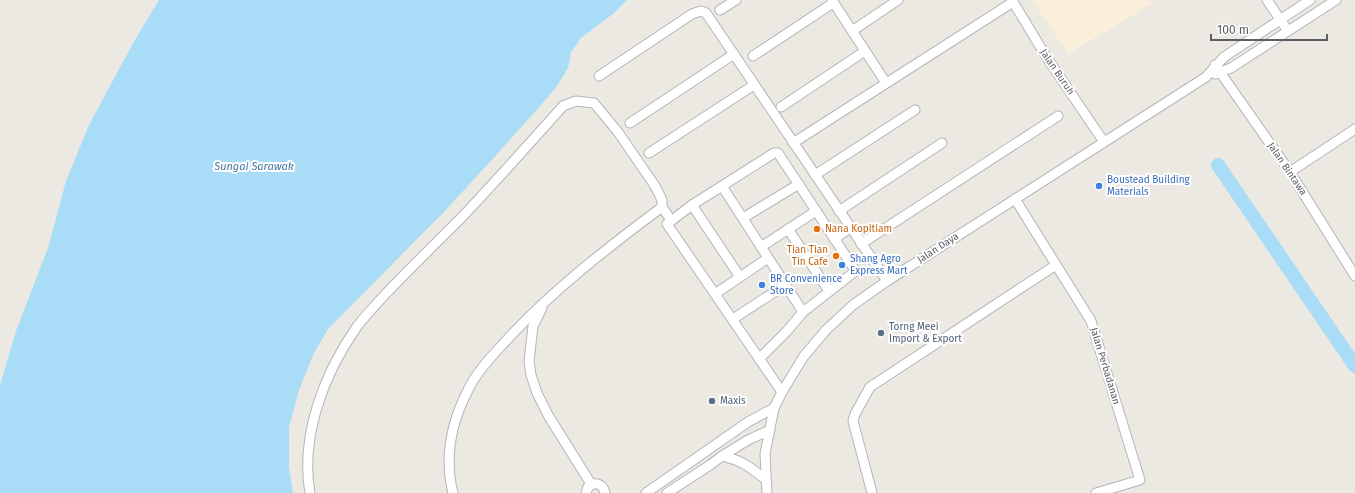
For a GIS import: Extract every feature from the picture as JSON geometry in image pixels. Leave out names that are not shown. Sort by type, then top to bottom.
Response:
[{"type":"street","points":[[720,10],[736,0]]},
{"type":"street","points":[[852,31],[898,0]]},
{"type":"street","points":[[1267,0],[1288,31]]},
{"type":"street","name":"Jalan Daya","points":[[1218,69],[1224,57],[1310,0]]},
{"type":"street","name":"Jalan Daya","points":[[767,493],[765,478],[765,454],[774,408],[804,356],[826,330],[853,305],[886,281],[1218,69],[1231,68],[1336,0]]},
{"type":"street","points":[[753,56],[832,1],[886,83]]},
{"type":"street","points":[[794,143],[1012,1]]},
{"type":"street","name":"Jalan Buruh","points":[[1012,1],[1047,58],[1104,142]]},
{"type":"street","points":[[599,76],[692,14],[701,11],[706,13],[886,281]]},
{"type":"street","points":[[781,107],[865,51]]},
{"type":"street","points":[[630,123],[734,54]]},
{"type":"street","name":"Jalan Bintawa","points":[[1218,69],[1290,172],[1355,276]]},
{"type":"street","points":[[649,153],[754,85]]},
{"type":"street","points":[[310,493],[308,481],[310,439],[319,398],[337,360],[357,327],[563,106],[576,101],[594,103],[618,132],[655,186],[662,200],[662,207],[671,220]]},
{"type":"street","points":[[815,175],[915,110]]},
{"type":"street","points":[[862,244],[1058,116]]},
{"type":"street","points":[[1290,172],[1355,129]]},
{"type":"street","points":[[839,211],[942,143]]},
{"type":"street","points":[[759,359],[787,331],[803,312],[855,270],[778,153],[774,153],[692,205],[671,220],[668,224],[759,359],[782,392]]},
{"type":"street","points":[[791,171],[806,161]]},
{"type":"street","points":[[743,218],[799,184]]},
{"type":"street","points":[[722,186],[803,312]]},
{"type":"street","name":"Jalan Perbadanan","points":[[1015,198],[1091,321],[1140,480],[1096,493]]},
{"type":"street","points":[[692,205],[740,277]]},
{"type":"street","points":[[453,493],[450,479],[449,449],[454,424],[468,389],[488,361],[519,326],[575,275],[662,207]]},
{"type":"street","points":[[761,247],[816,211]]},
{"type":"street","points":[[834,239],[850,228]]},
{"type":"street","points":[[788,230],[829,291]]},
{"type":"street","points":[[715,294],[768,258]]},
{"type":"street","points":[[872,493],[853,421],[858,407],[870,387],[1056,265]]},
{"type":"street","points":[[733,319],[785,285]]},
{"type":"street","points":[[545,302],[533,326],[530,361],[531,375],[537,393],[548,415],[591,484]]},
{"type":"street","points":[[646,493],[702,452],[748,422],[774,408]]},
{"type":"street","points":[[667,493],[748,440],[770,430]]},
{"type":"street","points":[[702,452],[710,465]]},
{"type":"street","points":[[722,456],[735,459],[746,464],[765,478]]},
{"type":"street","points":[[586,493],[591,484]]},
{"type":"street","points":[[591,484],[600,484],[604,487],[605,493]]},
{"type":"shaded area","points":[[1032,0],[1149,0],[1152,4],[1068,54]]},
{"type":"water","name":"Sungai Sarawak","points":[[159,0],[627,0],[614,13],[581,38],[571,52],[568,68],[557,86],[540,106],[441,215],[328,329],[313,355],[299,390],[289,427],[289,467],[293,493],[0,493],[0,385],[16,331],[48,248],[66,181],[89,125],[132,45]]},
{"type":"waterway","points":[[1218,165],[1355,366]]},
{"type":"place","name":"Boustead Building Materials","points":[[1099,186]]},
{"type":"place","name":"Nana Kopitiam","points":[[817,229]]},
{"type":"place","name":"Tian Tian Tin Cafe","points":[[836,256]]},
{"type":"place","name":"Shang Agro Express Mart","points":[[842,265]]},
{"type":"place","name":"BR Convenience Store","points":[[762,285]]},
{"type":"place","name":"Torng Meei Import & Export","points":[[881,333]]},
{"type":"place","name":"Maxis","points":[[712,401]]}]
